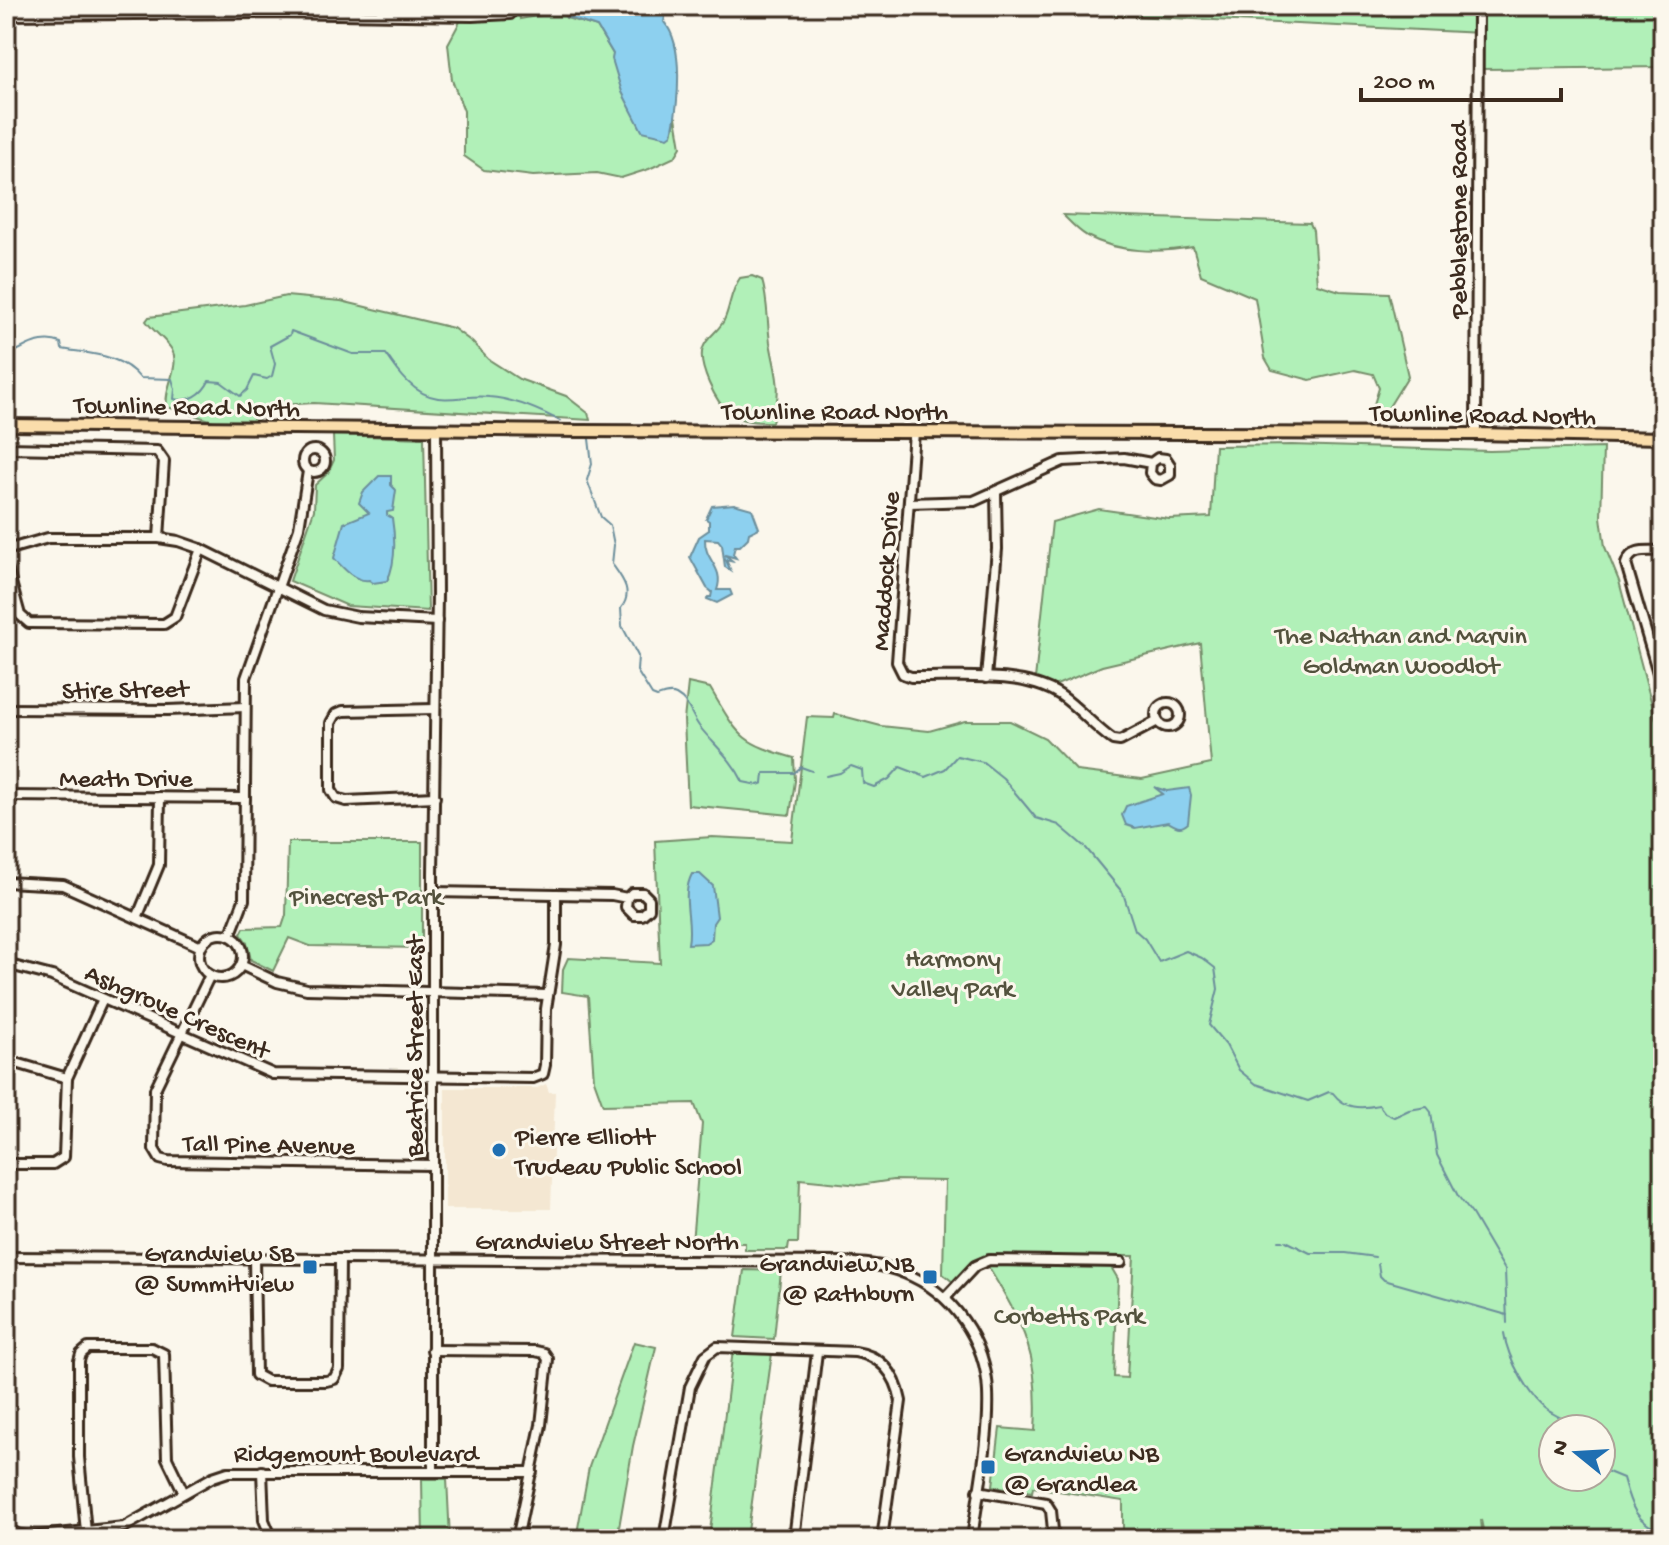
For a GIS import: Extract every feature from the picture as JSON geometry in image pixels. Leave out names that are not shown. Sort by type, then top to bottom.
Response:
[{"type":"main road","name":"Townline Road North","points":[[6,425],[1476,434],[1663,438]]},
{"type":"street","name":"Pebblestone Road","points":[[1476,434],[1478,6]]},
{"type":"street","points":[[6,15],[510,14]]},
{"type":"street","name":"Beatrice Street East","points":[[433,1471],[436,430]]},
{"type":"street","name":"Maddock Drive","points":[[914,432],[897,662],[903,674],[911,677],[986,678]]},
{"type":"street","points":[[6,448],[157,451],[164,461],[159,538]]},
{"type":"street","points":[[909,503],[974,501],[1063,461],[1124,458],[1151,463]]},
{"type":"street","points":[[230,936],[244,903],[247,672],[301,520],[308,471]]},
{"type":"street","points":[[1663,471],[1660,479],[1663,487]]},
{"type":"street","points":[[996,493],[997,549],[986,678],[1024,681],[1047,688],[1074,706],[1113,740],[1120,741],[1156,722]]},
{"type":"street","points":[[6,550],[48,538],[159,538],[178,541],[201,549],[324,610],[358,617],[437,621]]},
{"type":"street","points":[[6,564],[20,615],[27,622],[164,624],[175,617],[201,549]]},
{"type":"street","points":[[1663,551],[1634,552],[1626,564],[1663,690]]},
{"type":"street","name":"Stire Street","points":[[6,709],[245,707]]},
{"type":"street","points":[[435,709],[343,711],[336,714],[331,723],[331,790],[336,798],[346,801],[435,797]]},
{"type":"street","name":"Meath Drive","points":[[6,796],[245,798]]},
{"type":"street","points":[[137,918],[159,865],[160,797]]},
{"type":"street","points":[[6,882],[63,885],[201,947]]},
{"type":"street","points":[[433,892],[612,895],[627,898]]},
{"type":"street","points":[[241,965],[293,987],[548,995],[556,945],[556,894]]},
{"type":"street","points":[[230,936],[240,945],[241,965],[228,977],[210,975],[201,966],[201,947],[210,937],[230,936]]},
{"type":"street","name":"Ashgrove Crescent","points":[[6,964],[42,973],[273,1074],[533,1078],[543,1074],[545,1065],[548,995]]},
{"type":"street","name":"Tall Pine Avenue","points":[[210,975],[155,1093],[154,1149],[162,1160],[432,1165]]},
{"type":"street","points":[[6,1164],[53,1164],[64,1157],[67,1078],[103,999]]},
{"type":"street","points":[[6,1060],[67,1078]]},
{"type":"street","name":"Grandview Street North","points":[[6,1257],[867,1263],[904,1273],[945,1298],[972,1333],[987,1376],[988,1408],[972,1539]]},
{"type":"street","points":[[254,1258],[253,1367],[256,1375],[267,1381],[334,1379],[339,1369],[340,1259]]},
{"type":"street","points":[[945,1298],[975,1266],[989,1260],[1121,1262]]},
{"type":"street","points":[[664,1539],[690,1387],[705,1356],[717,1347],[868,1354],[891,1372],[901,1401],[882,1539]]},
{"type":"street","points":[[86,1532],[79,1457],[79,1361],[88,1348],[152,1348],[164,1354],[167,1458],[184,1493]]},
{"type":"street","points":[[432,1350],[535,1351],[546,1355],[549,1365],[532,1472],[517,1539]]},
{"type":"street","points":[[794,1539],[817,1352]]},
{"type":"street","points":[[262,1471],[264,1520],[272,1539]]},
{"type":"street","name":"Ridgemount Boulevard","points":[[6,1528],[30,1537],[127,1526],[221,1473],[532,1472]]},
{"type":"street","points":[[978,1491],[1046,1503],[1051,1511],[1054,1539]]},
{"type":"shaded area","name":"Pierre Elliott Trudeau Public School","points":[[546,1084],[549,1092],[555,1092],[551,1209],[445,1209],[445,1088],[537,1088]]},
{"type":"green space","points":[[404,6],[518,6],[520,19],[563,11],[566,18],[597,27],[672,134],[676,117],[681,147],[675,157],[621,178],[597,173],[533,176],[484,170],[464,156],[464,111],[452,80],[448,44],[463,16],[404,13]]},
{"type":"green space","points":[[926,6],[1434,6],[1457,12],[1480,6],[1663,6],[1663,67],[1481,69],[1481,33]]},
{"type":"green space","points":[[1063,215],[1310,223],[1317,284],[1340,291],[1389,293],[1408,376],[1382,418],[1371,414],[1379,388],[1373,374],[1355,370],[1310,380],[1272,370],[1265,358],[1255,298],[1201,275],[1193,247],[1153,251],[1112,246],[1084,234]]},
{"type":"green space","points":[[752,276],[762,280],[764,288],[777,382],[772,422],[745,420],[730,414],[714,393],[703,364],[703,348],[723,322],[737,283],[740,278]]},
{"type":"green space","points":[[286,296],[341,301],[453,328],[488,359],[519,379],[566,396],[588,413],[590,420],[314,403],[282,405],[252,422],[220,423],[167,407],[174,356],[146,321],[149,317],[245,305]]},
{"type":"green space","points":[[333,435],[424,438],[428,611],[348,606],[290,581],[314,510],[315,485],[328,473],[334,460]]},
{"type":"green space","points":[[1215,446],[1490,451],[1603,448],[1601,517],[1605,547],[1619,581],[1663,746],[1663,1539],[1485,1539],[1481,1520],[1483,1539],[1123,1539],[1123,1501],[1033,1487],[1032,1492],[993,1486],[1000,1428],[1035,1431],[1036,1405],[1027,1343],[987,1265],[1111,1267],[1118,1279],[1114,1377],[1127,1378],[1134,1256],[987,1256],[971,1265],[954,1283],[943,1274],[945,1181],[893,1180],[860,1185],[800,1179],[798,1243],[789,1243],[788,1250],[745,1250],[745,1243],[692,1243],[702,1124],[694,1103],[603,1105],[594,1080],[588,996],[562,992],[563,969],[568,958],[660,963],[655,841],[712,837],[792,841],[807,717],[834,718],[835,714],[881,726],[929,731],[965,721],[1010,721],[1045,738],[1077,771],[1142,779],[1211,764],[1200,643],[1102,666],[1052,687],[1035,679],[1052,522],[1099,509],[1169,519],[1211,517]]},
{"type":"green space","points":[[688,683],[710,688],[727,717],[750,741],[794,758],[795,781],[790,815],[688,805],[684,720]]},
{"type":"green space","name":"Pinecrest Park","points":[[288,842],[422,842],[422,948],[310,946],[289,938],[273,971],[251,960],[241,934],[244,928],[282,927],[286,915]]},
{"type":"green space","points":[[744,1270],[781,1271],[774,1339],[735,1337]]},
{"type":"green space","points":[[634,1342],[656,1347],[633,1446],[617,1539],[576,1539],[589,1467]]},
{"type":"green space","points":[[733,1350],[772,1353],[747,1539],[709,1539]]},
{"type":"green space","points":[[422,1479],[447,1479],[450,1539],[423,1539]]},
{"type":"water","points":[[560,6],[667,6],[664,22],[675,45],[678,76],[672,134],[668,137],[642,131],[622,92],[613,54],[597,27],[566,17]]},
{"type":"water","points":[[379,476],[391,476],[391,485],[396,490],[393,511],[387,512],[392,518],[394,550],[387,581],[373,583],[354,577],[334,558],[344,523],[369,513],[359,503],[363,492]]},
{"type":"water","points":[[734,504],[752,509],[759,528],[749,533],[740,546],[735,546],[733,554],[736,558],[725,555],[734,562],[726,560],[731,571],[725,567],[722,545],[718,540],[705,539],[718,575],[717,590],[730,590],[732,595],[717,603],[707,599],[712,592],[690,557],[699,537],[709,530],[706,519],[712,506]]},
{"type":"water","points":[[1154,787],[1167,791],[1189,788],[1188,823],[1181,827],[1168,822],[1135,828],[1126,825],[1122,815],[1126,806],[1163,794]]},
{"type":"water","points":[[692,874],[700,874],[713,886],[717,917],[713,923],[712,939],[706,943],[688,944],[687,891]]},
{"type":"waterway","points":[[6,357],[33,343],[54,341],[61,343],[62,349],[94,354],[124,364],[140,378],[172,379],[174,399],[185,400],[195,396],[209,381],[221,382],[240,396],[254,376],[267,379],[272,376],[275,364],[270,346],[290,335],[291,331],[353,354],[386,354],[408,382],[429,396],[498,398],[526,405],[560,421]]},
{"type":"waterway","points":[[589,439],[592,464],[587,480],[601,517],[610,525],[614,545],[612,564],[627,591],[621,608],[622,626],[638,656],[637,671],[652,695],[674,694],[684,701],[699,726],[728,759],[743,782],[758,785],[763,783],[764,773],[794,773],[801,767],[812,771]]},
{"type":"waterway","points":[[826,776],[840,773],[851,766],[862,770],[863,783],[874,787],[889,779],[900,767],[926,777],[945,769],[957,756],[983,762],[1003,778],[1036,818],[1059,825],[1086,848],[1123,893],[1135,930],[1145,939],[1159,962],[1186,951],[1215,968],[1218,989],[1209,1025],[1226,1045],[1239,1070],[1256,1084],[1308,1101],[1329,1092],[1354,1106],[1379,1105],[1385,1113],[1394,1117],[1427,1107],[1431,1112],[1437,1155],[1458,1196],[1505,1270],[1507,1323]]},
{"type":"waterway","points":[[1286,1241],[1310,1253],[1375,1257]]},
{"type":"waterway","points":[[1378,1264],[1384,1280],[1507,1315]]},
{"type":"waterway","points":[[1504,1333],[1515,1366],[1528,1389],[1552,1413]]},
{"type":"waterway","points":[[1617,1476],[1623,1478],[1631,1504],[1640,1518],[1663,1531]]},
{"type":"place","name":"Pierre Elliott Trudeau Public School","points":[[499,1150]]},
{"type":"place","name":"Grandview SB @ Summitview","points":[[310,1267]]},
{"type":"place","name":"Grandview NB @ Rathburn","points":[[930,1277]]},
{"type":"place","name":"Grandview NB @ Grandlea","points":[[988,1467]]},
{"type":"park label","name":"The Nathan and Marvin Goldman Woodlot","points":[[1401,649]]},
{"type":"park label","name":"Harmony Valley Park","points":[[953,972]]},
{"type":"park label","name":"Corbetts Park","points":[[1069,1314]]}]
